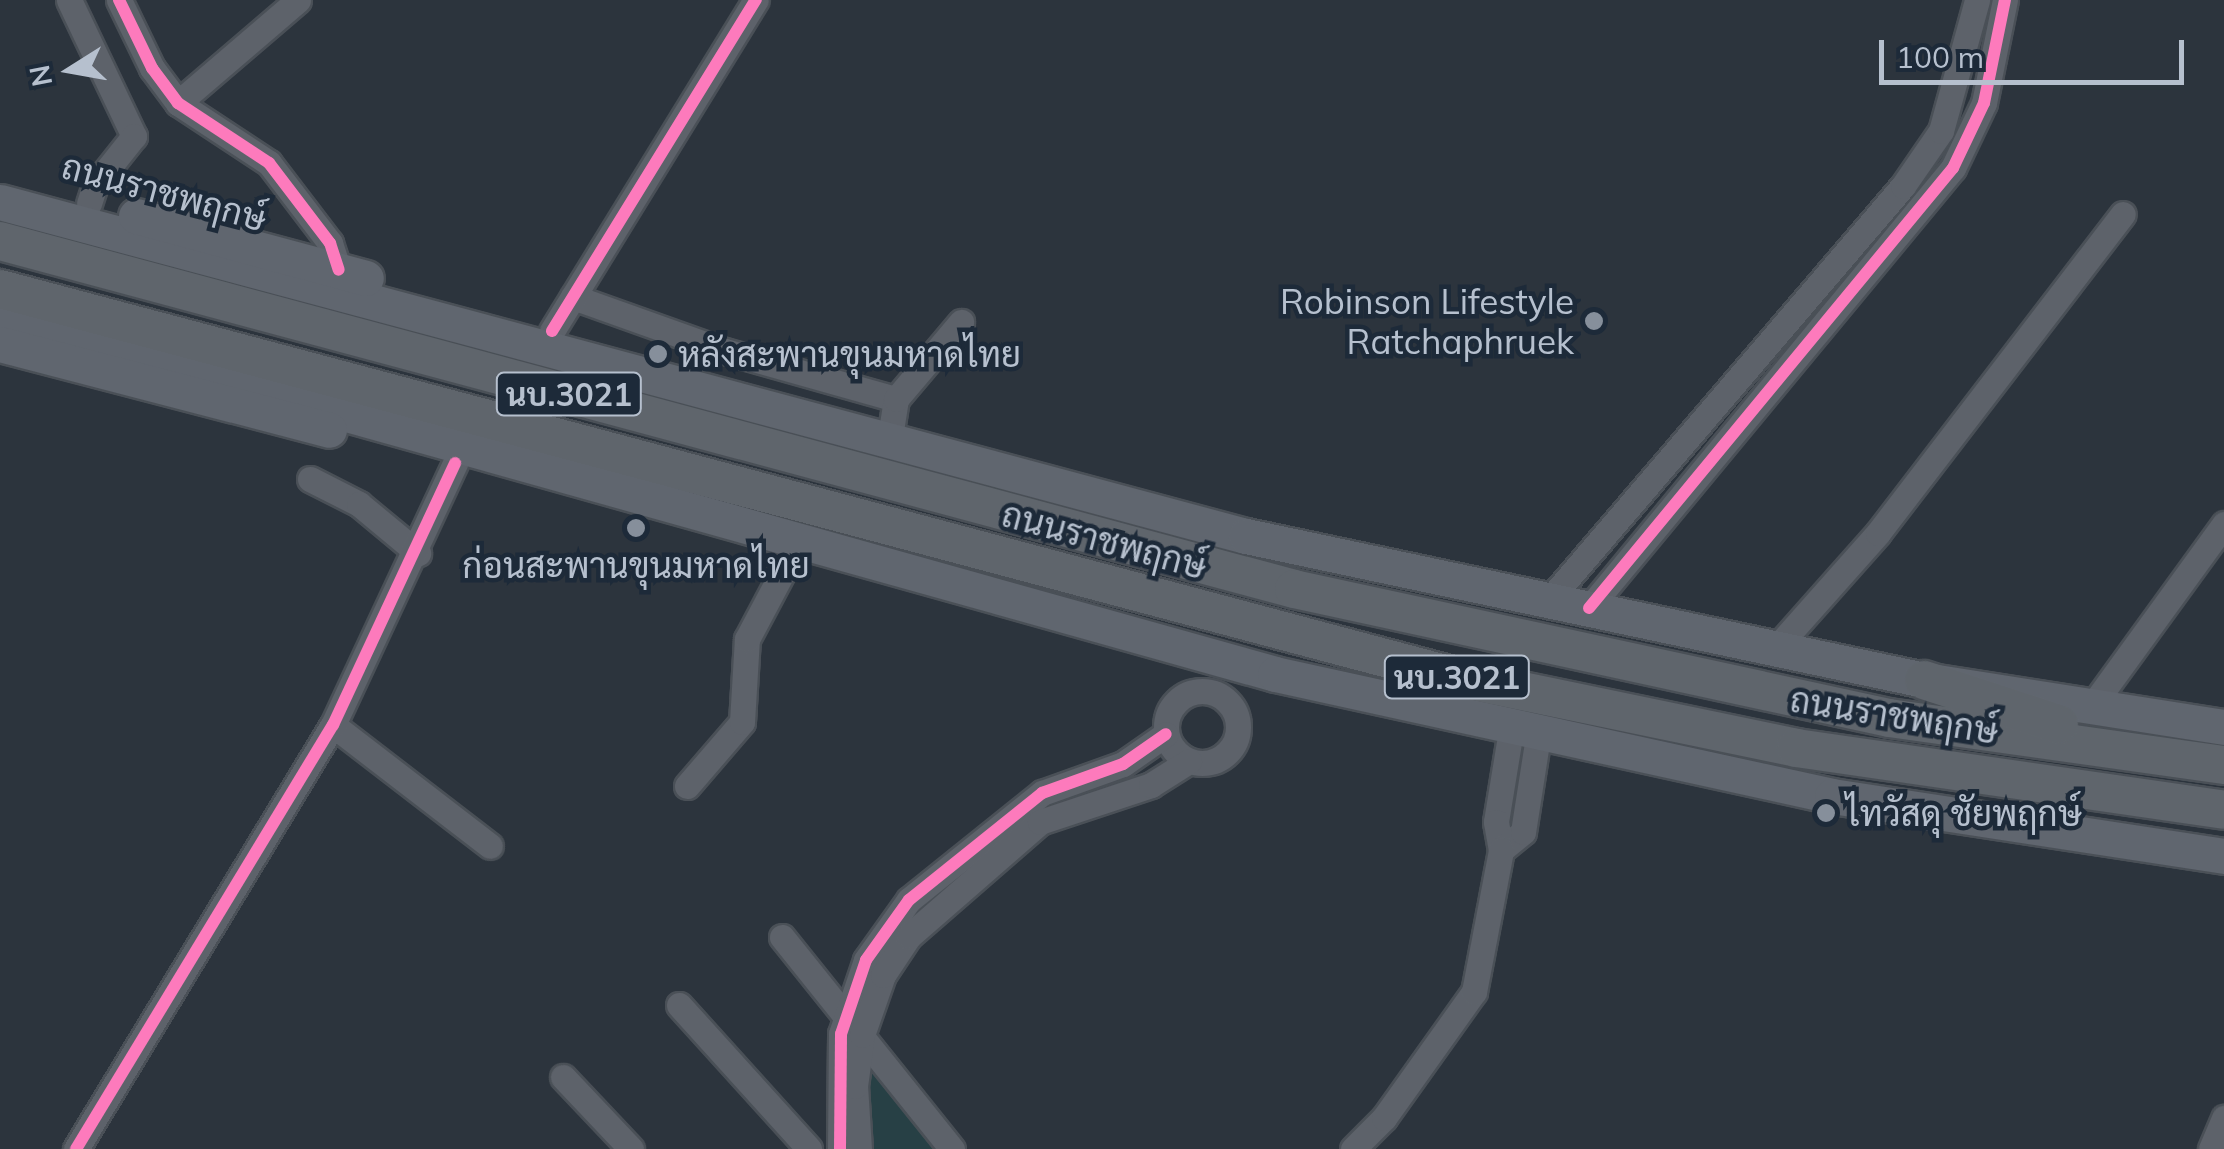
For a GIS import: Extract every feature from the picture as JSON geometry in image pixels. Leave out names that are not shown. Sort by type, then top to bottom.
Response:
[{"type":"main road","name":"ถนนราชพฤกษ์","points":[[0,180],[552,330],[653,375]]},
{"type":"main road","name":"ถนนราชพฤกษ์","points":[[0,202],[236,269],[653,375],[1246,536],[1924,680],[2224,726]]},
{"type":"main road","name":"ถนนราชพฤกษ์","points":[[0,241],[984,508],[1650,670],[1890,718],[2224,765]]},
{"type":"main road","name":"ถนนราชพฤกษ์","points":[[0,289],[1464,679],[1796,748],[2224,810]]},
{"type":"main road","name":"นบ.3021","points":[[0,316],[212,372],[798,544],[1259,670],[1524,733],[1832,796],[2224,856]]},
{"type":"main road","points":[[0,344],[455,463],[739,526]]},
{"type":"main road","points":[[704,476],[862,560]]},
{"type":"main road","points":[[984,508],[1246,536]]},
{"type":"main road","name":"นบ.3021","points":[[1924,680],[2152,754]]},
{"type":"street","points":[[69,0],[134,136],[95,185],[89,203]]},
{"type":"street","points":[[119,0],[178,103],[268,164],[330,243],[339,270]]},
{"type":"street","points":[[178,103],[298,0]]},
{"type":"street","points":[[552,330],[756,0]]},
{"type":"street","points":[[1550,600],[1903,186],[1941,131],[1976,0]]},
{"type":"street","points":[[1589,608],[1921,207],[1970,139],[1984,103],[2005,0]]},
{"type":"street","points":[[1903,186],[1921,207]]},
{"type":"street","points":[[1776,648],[1878,534],[2123,214]]},
{"type":"street","points":[[573,297],[725,351],[896,398]]},
{"type":"street","points":[[890,438],[896,398],[961,322]]},
{"type":"street","points":[[76,1149],[333,725],[418,553],[455,463]]},
{"type":"street","points":[[310,479],[360,504],[418,553]]},
{"type":"street","points":[[2092,706],[2224,524]]},
{"type":"street","points":[[687,786],[742,722],[748,639],[798,544]]},
{"type":"street","points":[[1232,705],[1259,670]]},
{"type":"street","points":[[859,1149],[854,1025],[883,976],[933,909],[1040,822],[1151,785],[1189,761],[1212,762],[1231,749],[1238,727],[1232,705],[1212,691],[1187,693],[1169,710],[1166,734],[1189,761]]},
{"type":"street","points":[[333,725],[490,846]]},
{"type":"street","points":[[1352,1149],[1384,1118],[1474,992],[1501,850],[1523,832],[1524,733]]},
{"type":"street","points":[[840,1149],[836,1102],[866,960],[909,900],[1042,792],[1123,764],[1166,734]]},
{"type":"street","points":[[782,938],[952,1149]]},
{"type":"street","points":[[679,1005],[810,1149]]},
{"type":"street","points":[[564,1077],[630,1149]]},
{"type":"street","points":[[2210,1149],[2224,1118]]},
{"type":"green space","points":[[862,1035],[951,1149],[859,1149]]},
{"type":"cycle path","points":[[119,0],[152,68],[178,103],[269,163],[330,243],[339,270]]},
{"type":"cycle path","points":[[552,331],[756,0]]},
{"type":"cycle path","points":[[1589,608],[1953,168],[1984,103],[2005,0]]},
{"type":"cycle path","points":[[76,1149],[333,725],[455,463]]},
{"type":"cycle path","points":[[840,1149],[841,1034],[866,960],[909,900],[1042,793],[1123,764],[1166,734]]},
{"type":"place","name":"Robinson Lifestyle Ratchaphruek","points":[[1594,321]]},
{"type":"place","name":"หลังสะพานขุนมหาดไทย","points":[[658,354]]},
{"type":"place","name":"ก่อนสะพานขุนมหาดไทย","points":[[636,528]]},
{"type":"place","name":"ไทวัสดุ ชัยพฤกษ์","points":[[1826,813]]}]
